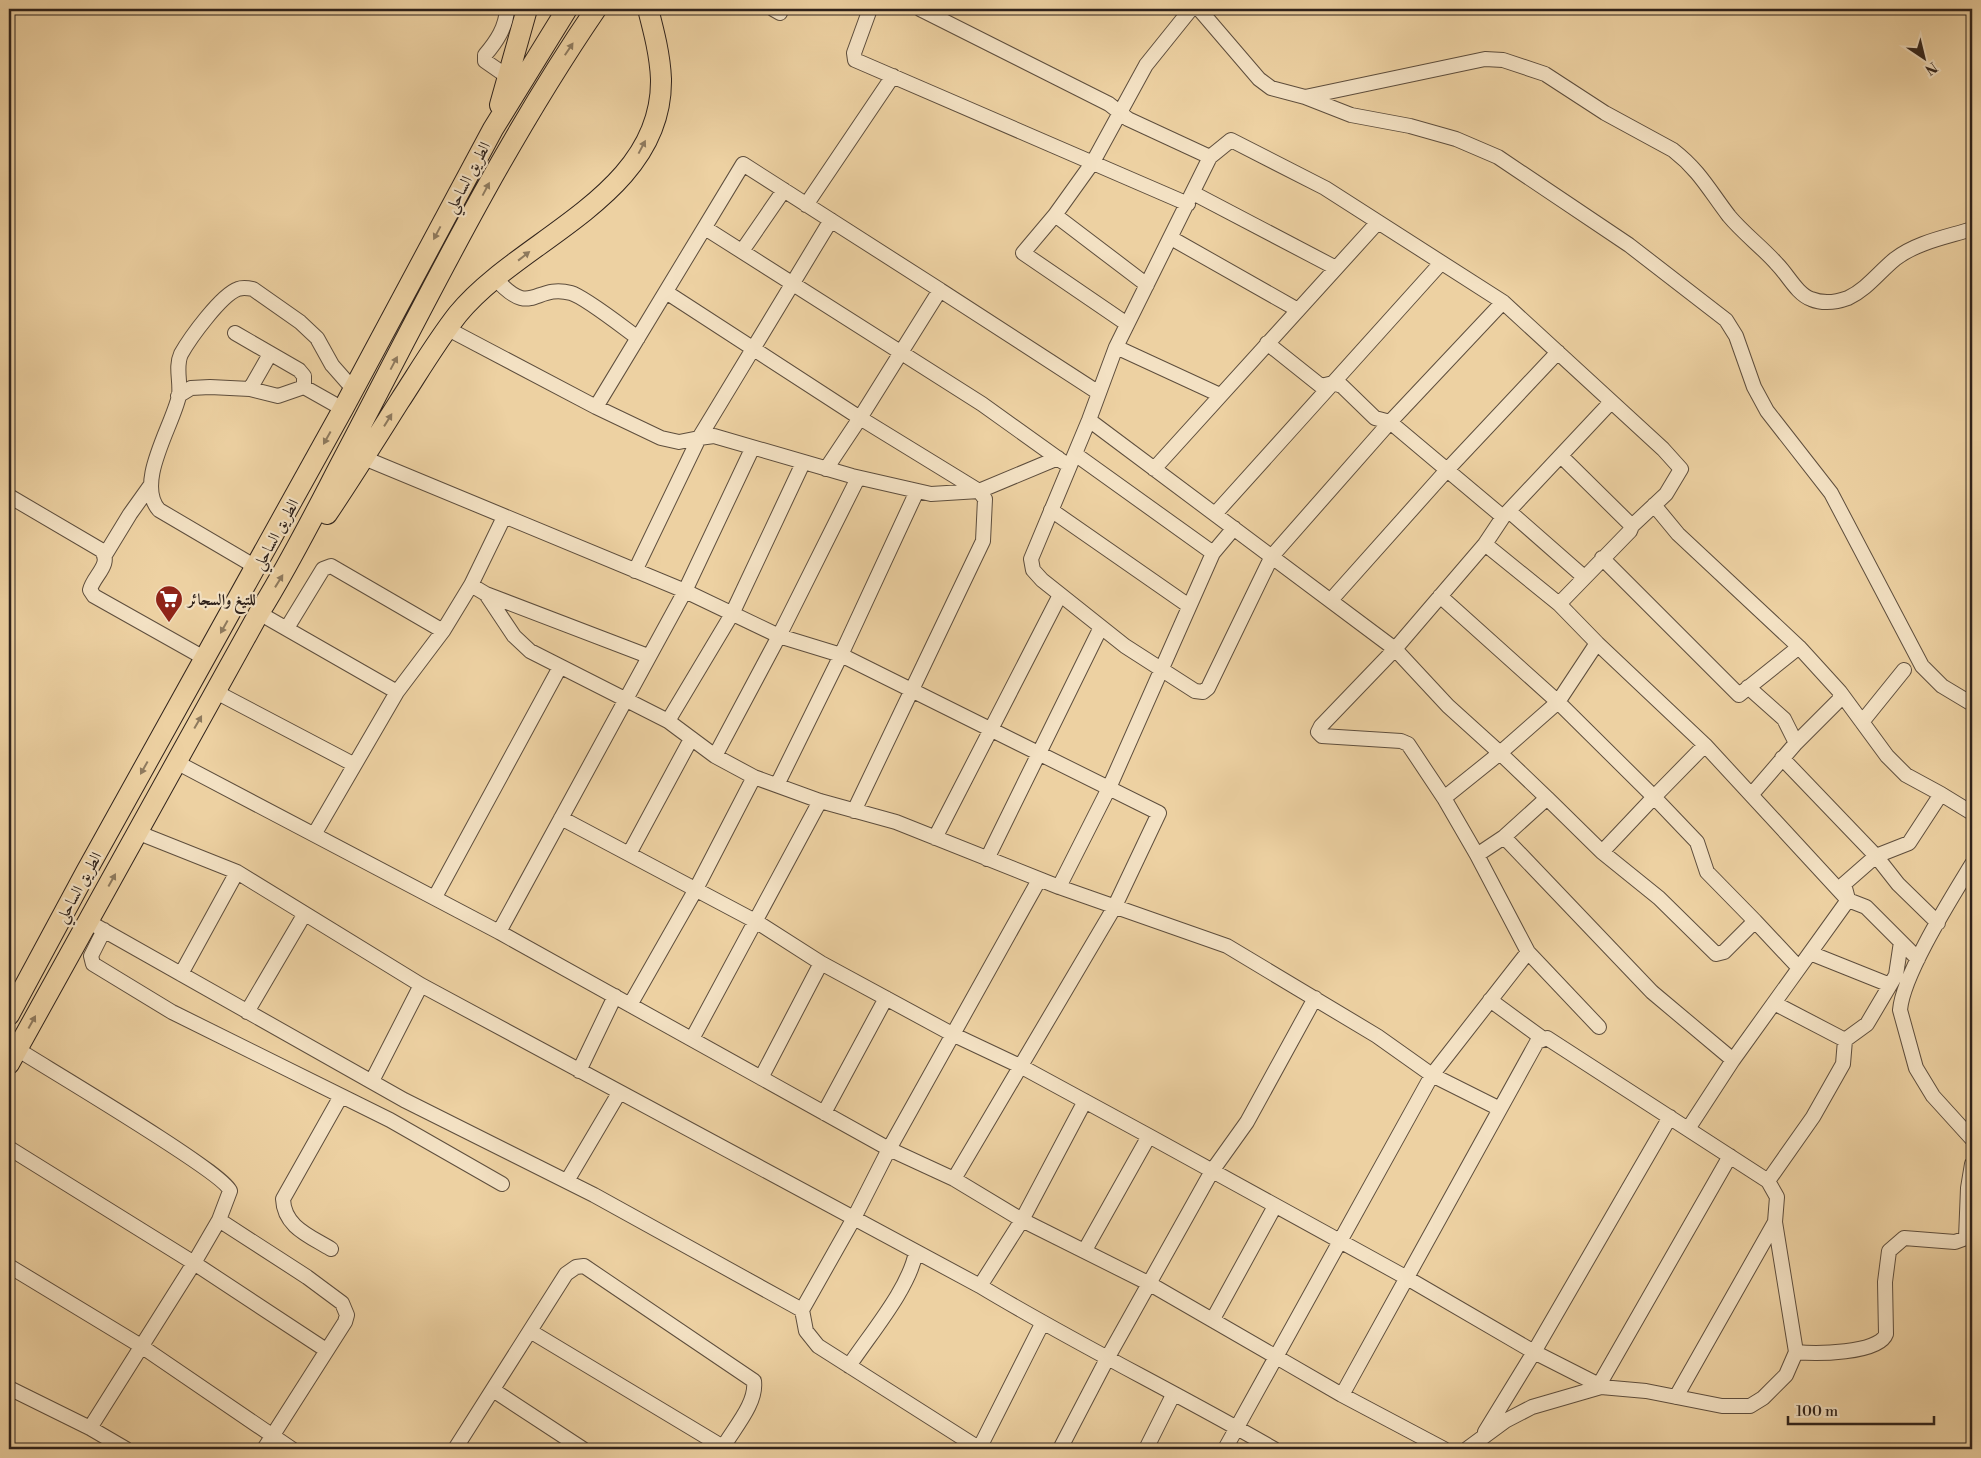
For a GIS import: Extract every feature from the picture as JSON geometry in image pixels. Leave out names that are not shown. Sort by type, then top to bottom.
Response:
[{"type":"highway","name":"الطريق الساحلي","points":[[493,129],[527,9]]},
{"type":"highway","name":"الطريق الساحلي","points":[[9,1015],[86,872],[354,390],[493,129],[567,9]]},
{"type":"highway","name":"الطريق الساحلي","points":[[13,1057],[96,926],[138,833],[260,613],[291,561],[324,519],[529,111],[596,9]]},
{"type":"highway","points":[[355,455],[459,314],[495,278],[589,209],[629,168],[644,144],[656,114],[661,80],[657,44],[648,9]]},
{"type":"street","points":[[507,9],[506,19],[496,41],[485,55],[485,61],[508,77]]},
{"type":"street","points":[[870,9],[854,53],[855,60],[1093,162],[1190,198],[1336,268]]},
{"type":"street","points":[[920,9],[1109,104],[1128,119],[1210,157]]},
{"type":"street","points":[[1127,324],[1022,253],[1055,215],[1093,162],[1146,65],[1191,9]]},
{"type":"street","points":[[1199,9],[1259,79],[1271,88],[1305,97],[1351,115],[1410,126],[1456,139],[1498,158],[1630,245],[1726,320],[1736,336],[1754,387],[1767,412],[1831,493],[1922,666],[1942,686],[1972,704]]},
{"type":"street","points":[[1305,97],[1485,59],[1524,66],[1545,74],[1605,113],[1673,150],[1682,157],[1696,170],[1730,217],[1778,265],[1800,291],[1812,300],[1829,302],[1846,298],[1862,291],[1895,259],[1910,250],[1972,229]]},
{"type":"street","points":[[806,204],[893,76]]},
{"type":"street","points":[[1503,302],[1390,422],[1272,556],[1208,688],[1203,692],[1195,692],[1101,627],[1042,580],[1030,565],[1089,420],[1116,347],[1210,157],[1231,140],[1326,188],[1503,302],[1681,469],[1666,494],[1632,526],[1630,531],[1559,604]]},
{"type":"street","points":[[596,407],[743,164],[1099,393]]},
{"type":"street","points":[[742,251],[784,190]]},
{"type":"street","points":[[1055,215],[1147,285]]},
{"type":"street","points":[[635,571],[699,438],[831,220]]},
{"type":"street","points":[[1154,469],[1378,222]]},
{"type":"street","points":[[705,228],[982,404],[1058,458],[1072,460],[1213,554]]},
{"type":"street","points":[[1171,238],[1298,310]]},
{"type":"street","points":[[1216,514],[1441,263]]},
{"type":"street","points":[[495,278],[508,293],[523,300],[559,291],[573,294],[638,338]]},
{"type":"street","points":[[256,567],[159,510],[151,498],[150,486],[152,476],[178,396],[180,378],[178,366],[182,353],[202,324],[226,297],[237,289],[253,289],[311,332],[322,345],[341,378],[354,390]]},
{"type":"street","points":[[826,469],[902,353],[940,290]]},
{"type":"street","points":[[666,292],[860,418],[979,491],[986,498],[983,541],[910,689],[854,811]]},
{"type":"street","points":[[448,329],[596,407],[660,438],[679,442],[714,436],[752,449],[858,478],[931,494],[979,491],[1058,458]]},
{"type":"street","points":[[235,333],[299,370],[304,376],[304,388]]},
{"type":"street","points":[[1267,343],[1321,386],[1333,383],[1342,386],[1375,418],[1390,422],[1447,470],[1584,577]]},
{"type":"street","points":[[1116,347],[1220,395]]},
{"type":"street","points":[[1331,600],[1447,470],[1558,352]]},
{"type":"street","points":[[250,389],[270,354]]},
{"type":"street","points":[[178,396],[191,388],[250,389],[278,396],[304,388],[343,409]]},
{"type":"street","points":[[1599,1027],[1528,952],[1477,854],[1444,798],[1408,744],[1322,736],[1318,732],[1321,726],[1395,649],[1485,544],[1506,515],[1611,402]]},
{"type":"street","points":[[1089,420],[1395,649],[1448,706],[1500,753],[1602,852],[1659,898],[1716,954],[1724,952],[1755,921]]},
{"type":"street","points":[[499,932],[685,591],[752,449]]},
{"type":"street","points":[[355,455],[685,591],[779,636],[841,655],[1159,813],[1114,908],[1022,1067],[954,1179]]},
{"type":"street","points":[[1562,456],[1632,526]]},
{"type":"street","points":[[668,721],[732,614],[804,463]]},
{"type":"street","points":[[715,756],[779,636],[858,478]]},
{"type":"street","points":[[105,555],[150,486]]},
{"type":"street","points":[[777,785],[841,655],[917,491]]},
{"type":"street","points":[[9,496],[101,550],[105,555],[106,561],[91,585],[90,590],[94,596],[206,659]]},
{"type":"street","points":[[1654,505],[1678,534],[1799,647],[1840,692],[1887,756],[1906,775],[1972,813]]},
{"type":"street","points":[[1051,510],[1189,606]]},
{"type":"street","points":[[315,833],[353,764],[397,692],[443,631],[471,585],[504,517]]},
{"type":"street","points":[[1059,887],[1110,788],[1213,554],[1234,528]]},
{"type":"street","points":[[1485,544],[1559,604],[1597,643],[1705,745],[1848,900],[1866,907],[1918,959]]},
{"type":"street","points":[[1602,558],[1739,695],[1799,647]]},
{"type":"street","points":[[286,628],[323,569],[331,566],[443,631]]},
{"type":"street","points":[[471,585],[486,594],[648,656]]},
{"type":"street","points":[[486,594],[514,636],[530,651],[624,701],[668,721],[715,756],[754,777],[820,801],[896,822],[1039,880],[1114,908],[1227,946],[1377,1036],[1432,1075],[1498,1108]]},
{"type":"street","points":[[935,838],[1060,595]]},
{"type":"street","points":[[1440,596],[1558,702],[1654,797],[1697,842],[1707,872],[1799,968]]},
{"type":"street","points":[[260,613],[397,692]]},
{"type":"street","points":[[987,859],[1101,627]]},
{"type":"street","points":[[1444,798],[1500,753],[1558,702],[1597,643]]},
{"type":"street","points":[[435,897],[560,667]]},
{"type":"street","points":[[1862,722],[1904,670]]},
{"type":"street","points":[[1748,687],[1784,719],[1796,742]]},
{"type":"street","points":[[216,692],[353,764]]},
{"type":"street","points":[[1752,794],[1796,742],[1840,699],[1840,692]]},
{"type":"street","points":[[629,854],[691,739]]},
{"type":"street","points":[[1602,852],[1705,745]]},
{"type":"street","points":[[1782,758],[1876,856],[1898,884],[1938,923]]},
{"type":"street","points":[[176,762],[435,897],[889,1149],[954,1179],[1022,1220],[1150,1284],[1342,1395],[1444,1449]]},
{"type":"street","points":[[630,1005],[696,890],[754,777]]},
{"type":"street","points":[[1688,1129],[1733,1060],[1848,900],[1844,884],[1876,856],[1909,843],[1941,794]]},
{"type":"street","points":[[1477,854],[1504,837],[1547,798]]},
{"type":"street","points":[[692,1040],[757,922],[820,801]]},
{"type":"street","points":[[561,818],[757,922],[821,963],[952,1034],[1022,1067],[1085,1101],[1407,1278],[1534,1352],[1600,1386],[1646,1391],[1722,1406],[1750,1406],[1763,1398],[1786,1375],[1796,1352],[1775,1222],[1777,1197],[1768,1181],[1547,1038],[1542,1038],[1490,1000]]},
{"type":"street","points":[[138,833],[237,872],[304,915],[421,985],[980,1286],[1042,1324],[1108,1357],[1274,1449]]},
{"type":"street","points":[[1504,837],[1652,992],[1733,1060]]},
{"type":"street","points":[[1972,864],[1918,959],[1907,983],[1901,1000],[1900,1010],[1916,1068],[1933,1096],[1972,1139]]},
{"type":"street","points":[[181,974],[237,872]]},
{"type":"street","points":[[1039,880],[952,1034],[889,1149],[854,1218],[802,1310],[806,1331],[812,1339],[849,1366],[980,1449],[1042,1324]]},
{"type":"street","points":[[247,1012],[304,915]]},
{"type":"street","points":[[502,1184],[390,1120],[172,1012],[93,964],[91,956],[96,926],[372,1081],[567,1181],[802,1310]]},
{"type":"street","points":[[1768,1181],[1813,1117],[1842,1064],[1845,1040],[1867,1024],[1896,975],[1901,942]]},
{"type":"street","points":[[1225,1449],[1432,1075],[1528,952]]},
{"type":"street","points":[[1810,953],[1890,985]]},
{"type":"street","points":[[761,1078],[821,963]]},
{"type":"street","points":[[372,1081],[421,985]]},
{"type":"street","points":[[579,1071],[615,996]]},
{"type":"street","points":[[824,1113],[886,998]]},
{"type":"street","points":[[1060,1449],[1108,1357],[1212,1172],[1247,1122],[1315,998]]},
{"type":"street","points":[[1774,1003],[1845,1040]]},
{"type":"street","points":[[1342,1395],[1498,1108],[1536,1042],[1542,1038]]},
{"type":"street","points":[[13,1057],[175,1147],[224,1182],[230,1191],[219,1220],[90,1428]]},
{"type":"street","points":[[567,1181],[619,1093]]},
{"type":"street","points":[[332,1249],[294,1226],[283,1211],[283,1199],[341,1096]]},
{"type":"street","points":[[980,1286],[1022,1220],[1085,1101]]},
{"type":"street","points":[[1482,1437],[1534,1352],[1670,1117]]},
{"type":"street","points":[[1085,1250],[1149,1136]]},
{"type":"street","points":[[9,1148],[194,1262],[326,1350]]},
{"type":"street","points":[[1467,1449],[1482,1437],[1532,1407],[1600,1386],[1730,1156]]},
{"type":"street","points":[[1796,1352],[1818,1354],[1873,1346],[1880,1342],[1886,1334],[1887,1257],[1893,1245],[1908,1238],[1955,1242],[1970,1236],[1968,1188],[1972,1164]]},
{"type":"street","points":[[1213,1319],[1274,1206]]},
{"type":"street","points":[[219,1220],[307,1276],[342,1304],[347,1315],[345,1322],[264,1449]]},
{"type":"street","points":[[1676,1397],[1775,1222]]},
{"type":"street","points":[[849,1366],[914,1267],[916,1252]]},
{"type":"street","points":[[9,1266],[141,1346],[292,1449]]},
{"type":"street","points":[[455,1449],[566,1274],[576,1267],[584,1266],[754,1381],[755,1390],[723,1448],[530,1331]]},
{"type":"street","points":[[9,1388],[90,1428],[126,1449]]},
{"type":"street","points":[[493,1390],[583,1449]]},
{"type":"street","points":[[1146,1449],[1174,1394]]},
{"type":"place","name":"للتيغ والسجائر","points":[[169,623]]}]
